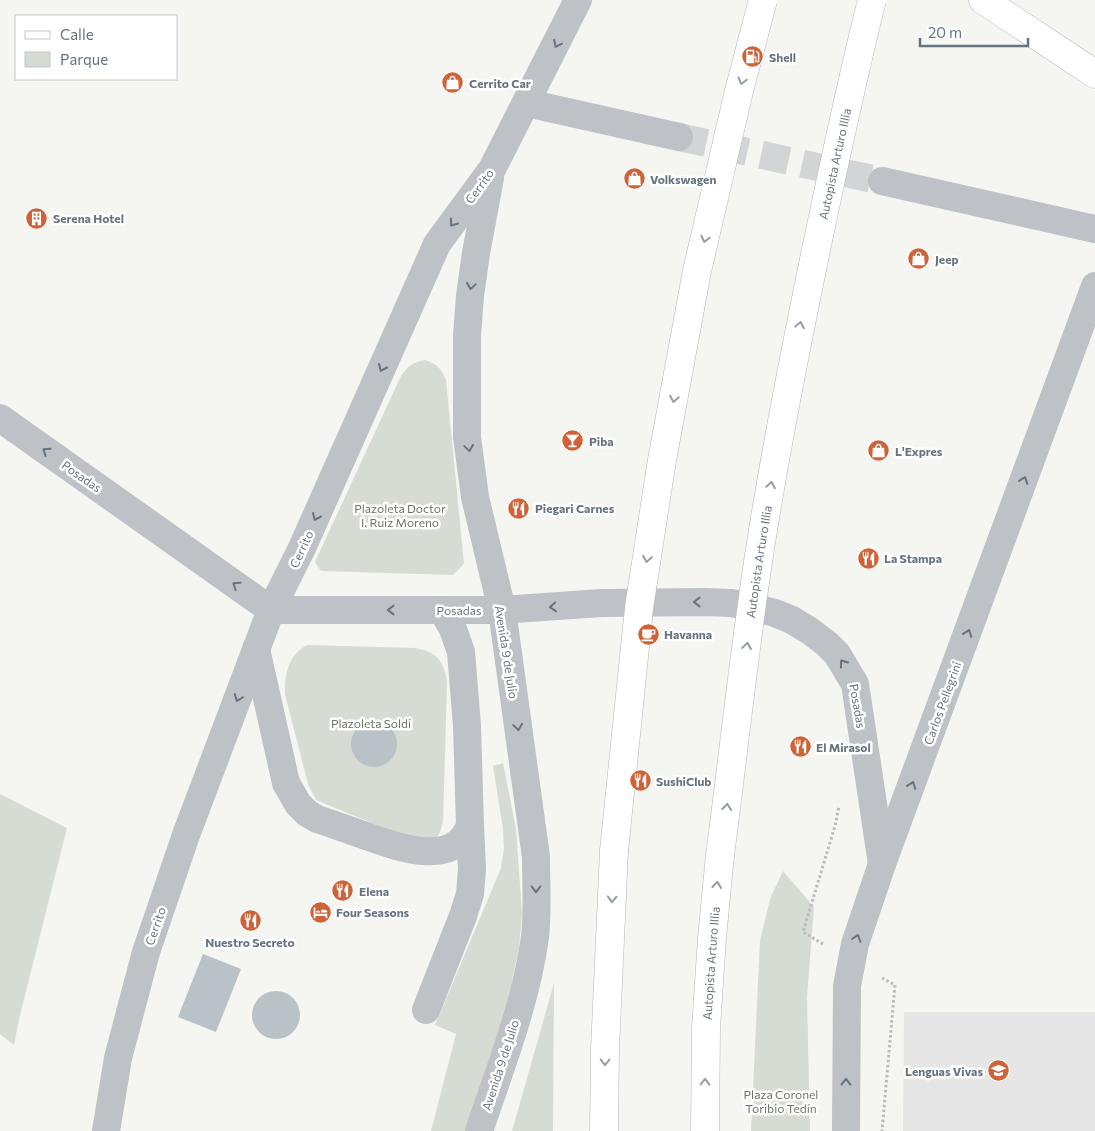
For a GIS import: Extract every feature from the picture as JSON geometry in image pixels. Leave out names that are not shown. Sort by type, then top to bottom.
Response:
[{"type":"main road","points":[[604,1131],[605,1050],[614,851],[639,608],[662,460],[697,270],[739,91],[763,0]]},
{"type":"main road","name":"Autopista Arturo Illia","points":[[704,1131],[707,1019],[720,856],[746,649],[765,519],[811,271],[859,49],[872,0]]},
{"type":"main road","points":[[983,0],[1095,74]]},
{"type":"street","name":"Cerrito","points":[[106,1131],[118,1058],[146,952],[186,835],[271,610],[302,548],[437,244],[492,169],[578,0]]},
{"type":"street","points":[[527,103],[679,137]]},
{"type":"street","name":"Avenida 9 de Julio","points":[[479,1131],[509,1044],[535,936],[536,857],[502,610],[475,497],[467,436],[466,336],[476,253],[492,169]]},
{"type":"street","points":[[882,181],[1095,229]]},
{"type":"street","name":"Carlos Pellegrini","points":[[846,1131],[847,986],[855,944],[882,864],[1095,286]]},
{"type":"street","name":"Posadas","points":[[0,418],[271,610],[502,610],[602,603],[731,603],[775,613],[810,630],[837,654],[855,684],[882,864]]},
{"type":"street","points":[[426,1010],[463,916],[470,894],[472,869],[461,652],[453,629],[442,610]]},
{"type":"street","points":[[256,649],[286,784],[295,799],[307,813],[318,819],[399,847],[422,851],[442,851],[461,841],[467,834],[470,824]]},
{"type":"shaded area","points":[[374,721],[387,725],[393,731],[397,744],[393,757],[387,763],[374,767],[361,763],[355,757],[351,744],[355,731],[361,725]]},
{"type":"shaded area","points":[[203,954],[241,969],[216,1032],[178,1017]]},
{"type":"shaded area","points":[[276,991],[285,993],[293,998],[298,1006],[300,1015],[298,1024],[293,1032],[285,1037],[276,1039],[267,1037],[259,1032],[254,1024],[252,1015],[254,1006],[259,998],[267,993]]},
{"type":"shaded area","name":"Lenguas Vivas","points":[[904,1012],[1095,1012],[1095,1131],[903,1131]]},
{"type":"green space","name":"Plazoleta Doctor I. Ruiz Moreno","points":[[425,360],[439,367],[446,380],[464,564],[453,575],[321,571],[315,562],[401,376],[411,365]]},
{"type":"green space","name":"Plazoleta Soldi","points":[[308,645],[415,648],[429,652],[441,662],[447,681],[443,822],[436,838],[416,841],[316,800],[308,784],[285,694],[289,665],[296,653]]},
{"type":"green space","points":[[503,763],[516,829],[522,913],[519,948],[504,1018],[465,1131],[431,1131],[456,1034],[435,1025],[501,868],[504,848],[503,829],[493,766]]},
{"type":"green space","points":[[0,794],[67,828],[14,1045],[0,1034]]},
{"type":"green space","name":"Plaza Coronel Toribio Tedín","points":[[783,871],[814,907],[807,997],[810,1131],[751,1131],[760,941],[770,899]]},
{"type":"green space","points":[[554,983],[553,1131],[512,1131]]},
{"type":"tunnel","points":[[679,137],[882,181]]},
{"type":"place","name":"Shell","points":[[753,57]]},
{"type":"place","name":"Cerrito Car","points":[[453,83]]},
{"type":"place","name":"Volkswagen","points":[[634,179]]},
{"type":"place","name":"Serena Hotel","points":[[37,218]]},
{"type":"place","name":"Jeep","points":[[919,259]]},
{"type":"place","name":"Piba","points":[[573,441]]},
{"type":"place","name":"L'Expres","points":[[879,451]]},
{"type":"place","name":"Piegari Carnes","points":[[519,508]]},
{"type":"place","name":"La Stampa","points":[[868,558]]},
{"type":"place","name":"Havanna","points":[[648,634]]},
{"type":"place","name":"El Mirasol","points":[[800,747]]},
{"type":"place","name":"SushiClub","points":[[640,781]]},
{"type":"place","name":"Elena","points":[[343,891]]},
{"type":"place","name":"Four Seasons","points":[[320,912]]},
{"type":"place","name":"Nuestro Secreto","points":[[250,921]]},
{"type":"place","name":"Lenguas Vivas","points":[[999,1071]]}]
